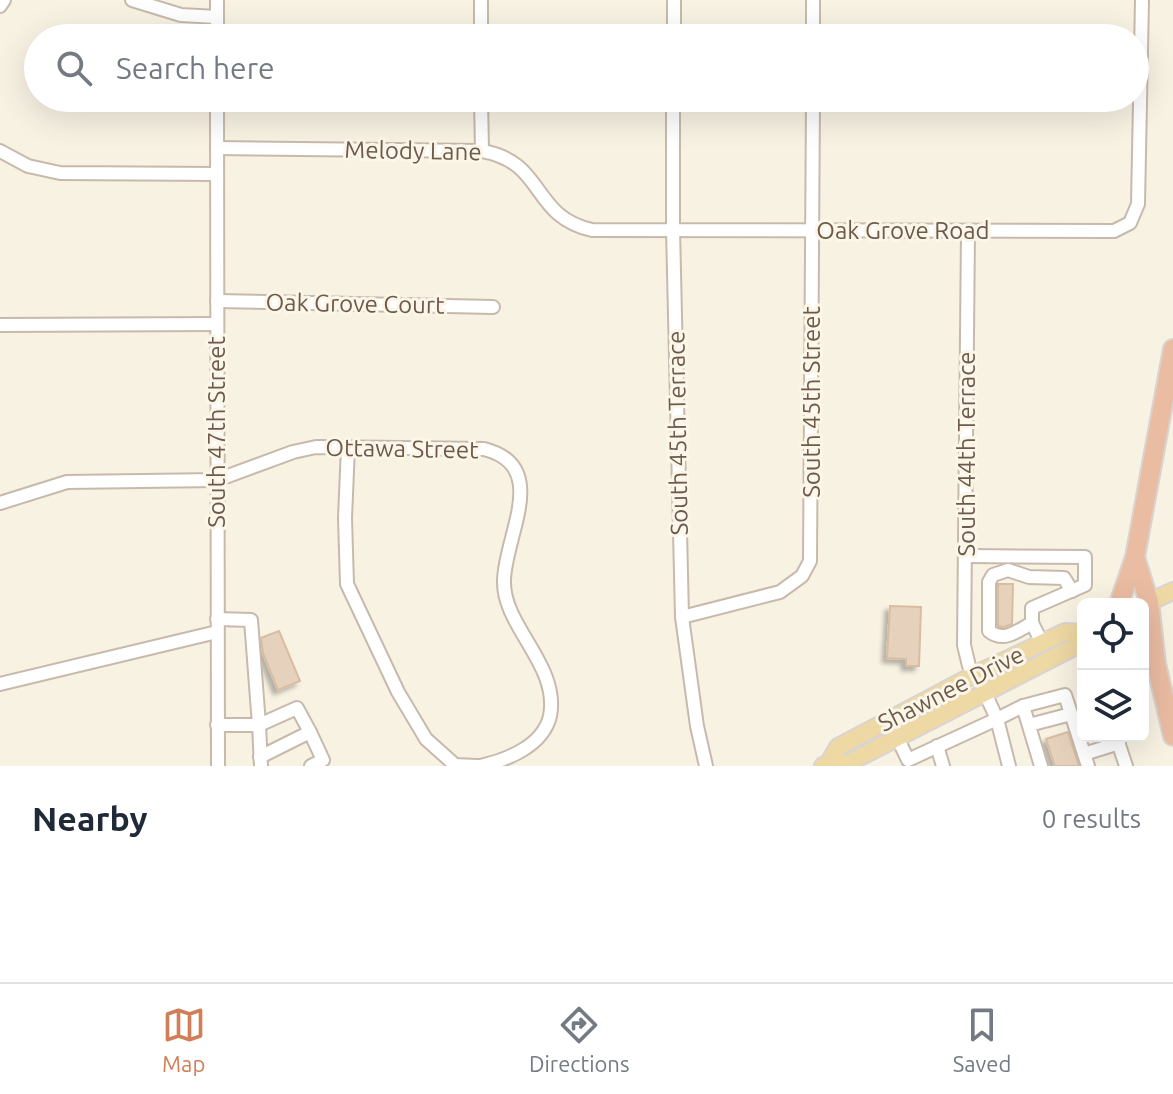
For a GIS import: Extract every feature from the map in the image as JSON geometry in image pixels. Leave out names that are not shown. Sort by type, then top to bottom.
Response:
[{"type":"highway","points":[[1121,598],[1135,557],[1173,349]]},
{"type":"highway","points":[[1135,557],[1145,598]]},
{"type":"highway","points":[[1149,621],[1173,736]]},
{"type":"highway","points":[[1149,653],[1156,664]]},
{"type":"main road","points":[[1149,602],[1173,591]]},
{"type":"main road","name":"Shawnee Drive","points":[[826,764],[838,747],[974,675],[1065,632],[1077,633]]},
{"type":"main road","name":"Shawnee Drive","points":[[826,764],[848,763],[1072,648],[1077,641]]},
{"type":"main road","points":[[974,675],[985,693]]},
{"type":"main road","points":[[888,720],[897,737]]},
{"type":"street","points":[[0,6],[4,0]]},
{"type":"street","points":[[132,0],[181,15],[217,17]]},
{"type":"street","points":[[217,0],[217,24]]},
{"type":"street","points":[[481,0],[481,24]]},
{"type":"street","points":[[674,0],[674,24]]},
{"type":"street","points":[[813,0],[813,24]]},
{"type":"street","name":"Oak Grove Road","points":[[1142,0],[1142,24]]},
{"type":"street","name":"South 47th Street","points":[[217,112],[218,766]]},
{"type":"street","points":[[481,112],[482,151]]},
{"type":"street","name":"South 45th Terrace","points":[[673,112],[682,617],[697,726],[706,766]]},
{"type":"street","name":"South 45th Street","points":[[682,617],[780,592],[802,576],[810,561],[813,112]]},
{"type":"street","name":"Oak Grove Road","points":[[673,229],[1114,231],[1130,223],[1138,204],[1140,112]]},
{"type":"street","name":"Melody Lane","points":[[217,148],[482,151],[503,156],[521,167],[544,201],[566,220],[592,230],[673,229]]},
{"type":"street","points":[[0,151],[28,166],[60,173],[217,174]]},
{"type":"street","name":"South 44th Terrace","points":[[968,232],[964,645],[974,675]]},
{"type":"street","name":"Oak Grove Court","points":[[217,301],[493,307]]},
{"type":"street","points":[[0,325],[217,324]]},
{"type":"street","name":"Ottawa Street","points":[[0,503],[67,482],[217,480],[293,452],[331,446],[484,449],[501,453],[516,471],[521,497],[503,583],[508,603],[551,690],[551,708],[540,739],[496,762],[478,766]]},
{"type":"street","points":[[348,447],[345,518],[347,584],[398,692],[426,739],[455,765],[478,766]]},
{"type":"street","points":[[967,556],[1085,557],[1085,585],[1032,608],[1032,623],[1042,643]]},
{"type":"street","points":[[1032,623],[1006,637],[996,637],[989,631],[989,582],[993,575],[1008,570],[1029,577],[1064,578],[1072,591]]},
{"type":"street","points":[[0,684],[217,626],[251,620],[260,761],[310,732]]},
{"type":"street","points":[[985,693],[997,719],[1009,766]]},
{"type":"street","points":[[897,737],[906,763],[1023,706],[1065,695],[1086,760],[1115,742]]},
{"type":"street","points":[[1023,706],[1032,724],[1044,766]]},
{"type":"street","points":[[217,725],[259,725],[297,708],[323,760],[311,766]]},
{"type":"street","points":[[1032,724],[1071,714]]},
{"type":"street","points":[[1119,742],[1126,766]]},
{"type":"street","points":[[937,746],[943,766]]},
{"type":"building","points":[[998,584],[1013,584],[1012,624],[1004,627],[998,626]]},
{"type":"building","points":[[890,606],[921,607],[919,666],[906,666],[906,659],[887,658]]},
{"type":"building","points":[[279,631],[300,681],[278,690],[263,653],[261,638]]},
{"type":"building","points":[[1068,732],[1079,766],[1055,766],[1046,739]]}]
